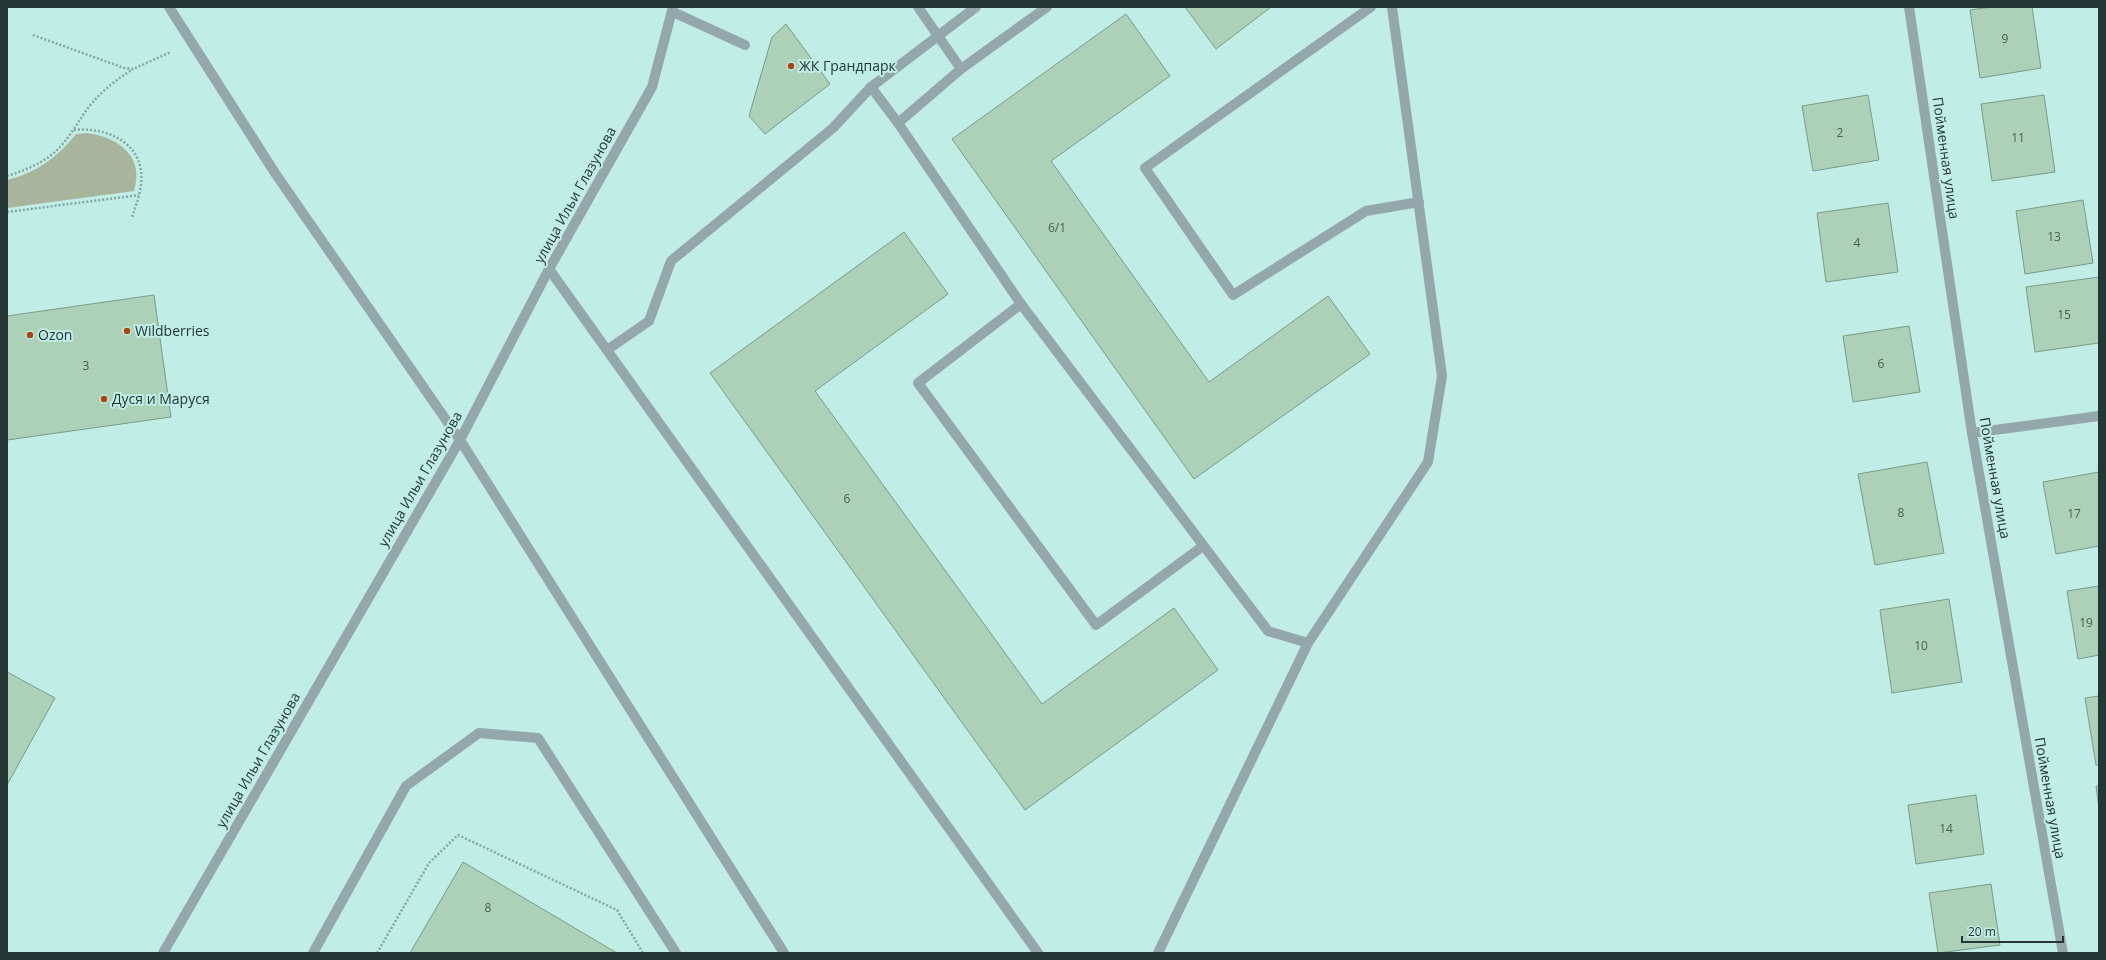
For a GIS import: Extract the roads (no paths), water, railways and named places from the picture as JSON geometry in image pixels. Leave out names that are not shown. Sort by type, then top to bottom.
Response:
[{"type":"street","points":[[169,7],[275,173],[460,440],[784,953]]},
{"type":"street","points":[[918,7],[961,69]]},
{"type":"street","points":[[608,350],[649,322],[671,261],[833,128],[871,87],[976,7]]},
{"type":"street","points":[[898,123],[961,69],[1048,7]]},
{"type":"street","points":[[1371,7],[1145,168],[1232,295],[1366,211],[1419,202]]},
{"type":"street","points":[[1158,953],[1308,643],[1428,462],[1442,376],[1392,7]]},
{"type":"street","name":"Пойменная улица","points":[[1909,7],[1972,433],[2063,953]]},
{"type":"street","points":[[673,10],[745,45]]},
{"type":"street","name":"улица Ильи Глазунова","points":[[163,953],[460,440],[549,269],[652,86],[673,10]]},
{"type":"street","points":[[871,87],[898,123],[1021,304],[1268,631],[1308,643]]},
{"type":"street","points":[[549,269],[1038,953]]},
{"type":"street","points":[[1021,304],[918,383],[1096,625],[1203,546]]},
{"type":"street","points":[[1972,433],[2099,416]]},
{"type":"street","points":[[313,953],[406,786],[479,733],[538,738],[676,953]]},
{"type":"place","name":"ЖК Грандпарк","points":[[791,66]]},
{"type":"place","name":"Wildberries","points":[[127,331]]},
{"type":"place","name":"Ozon","points":[[30,335]]},
{"type":"place","name":"Дуся и Маруся","points":[[104,399]]}]
